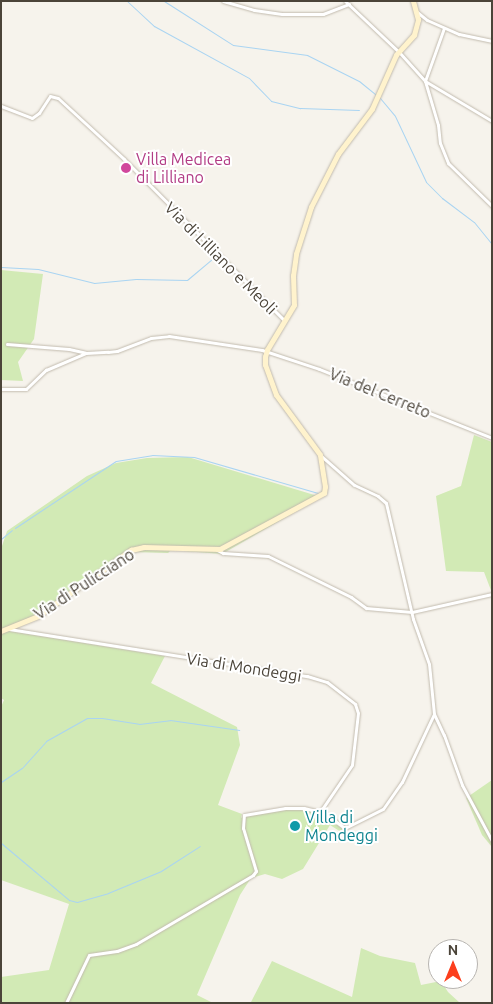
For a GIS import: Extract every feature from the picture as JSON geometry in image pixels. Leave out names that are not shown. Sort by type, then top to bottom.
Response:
[{"type":"street","points":[[223,1],[254,10],[282,14],[323,14],[349,4]]},
{"type":"street","points":[[345,1],[399,52],[424,81],[492,122]]},
{"type":"street","points":[[267,351],[294,305],[296,254],[312,203],[338,154],[372,110],[399,52],[413,37],[418,20],[413,1]]},
{"type":"street","points":[[417,12],[427,20],[464,36],[492,41]]},
{"type":"street","points":[[418,20],[427,20]]},
{"type":"street","points":[[444,28],[424,81],[438,125],[440,143],[448,163],[492,206]]},
{"type":"street","name":"Via di Lilliano e Meoli","points":[[1,106],[32,118],[39,113],[50,96],[58,98],[124,159],[285,322]]},
{"type":"street","name":"Via del Cerreto","points":[[86,353],[118,351],[151,338],[169,336],[267,351],[319,369],[492,438]]},
{"type":"street","points":[[7,344],[69,349],[86,353]]},
{"type":"street","name":"Via di Pulicciano","points":[[1,631],[46,610],[134,549],[217,550],[323,494],[325,487],[320,455],[276,395],[266,365],[267,351]]},
{"type":"street","points":[[1,389],[26,389],[46,370],[86,353]]},
{"type":"street","points":[[320,455],[354,485],[378,496],[386,503],[413,619],[430,664],[434,714],[444,735],[462,785],[492,841]]},
{"type":"street","points":[[217,550],[223,553],[268,556],[351,597],[361,606],[412,612],[492,594]]},
{"type":"street","points":[[410,605],[414,609],[421,610]]},
{"type":"street","points":[[401,612],[413,619]]},
{"type":"street","name":"Via di Mondeggi","points":[[8,628],[307,676],[327,682],[355,704],[358,713],[352,764],[320,812]]},
{"type":"street","points":[[66,1003],[89,955],[117,951],[136,944],[253,875],[256,870],[243,828],[244,815],[285,808],[320,812],[346,828],[383,809],[402,782],[434,714]]},
{"type":"green space","points":[[1,270],[43,274],[34,339],[18,362],[23,381],[1,380]]},
{"type":"green space","points":[[474,435],[492,442],[492,593],[484,572],[446,571],[436,496],[461,486]]},
{"type":"green space","points":[[188,457],[321,497],[222,554],[171,550],[168,553],[133,552],[48,613],[10,631],[165,656],[151,683],[237,727],[240,745],[218,805],[242,814],[241,818],[245,815],[292,808],[321,813],[344,830],[341,832],[330,825],[303,869],[282,879],[265,874],[251,878],[240,895],[197,995],[213,1003],[1,1003],[1,977],[49,970],[69,904],[1,880],[1,707],[4,700],[1,698],[1,549],[7,531],[87,476],[116,463],[147,458]]},
{"type":"green space","points":[[492,780],[492,847],[482,835],[466,798]]},
{"type":"green space","points":[[361,948],[380,956],[415,963],[421,985],[428,984],[428,989],[446,989],[460,1003],[251,1002],[272,961],[352,997]]},
{"type":"waterway","points":[[127,1],[154,26],[249,78],[271,101],[300,108],[359,110]]},
{"type":"waterway","points":[[164,1],[233,45],[307,55],[359,81],[376,95]]},
{"type":"waterway","points":[[380,98],[395,116],[426,182],[442,198],[474,222],[492,244]]},
{"type":"waterway","points":[[1,267],[38,269],[94,283],[136,279],[187,280],[213,258]]},
{"type":"waterway","points":[[15,528],[116,461],[152,455],[194,457],[318,493]]},
{"type":"waterway","points":[[1,539],[12,530]]},
{"type":"waterway","points":[[1,782],[22,768],[46,741],[87,718],[102,718],[139,724],[170,720],[239,730]]},
{"type":"waterway","points":[[1,843],[69,900],[77,902],[108,893],[161,871],[200,846]]},
{"type":"place","name":"Villa Medicea di Lilliano","points":[[126,168]]},
{"type":"place","name":"Villa di Mondeggi","points":[[295,826]]}]
